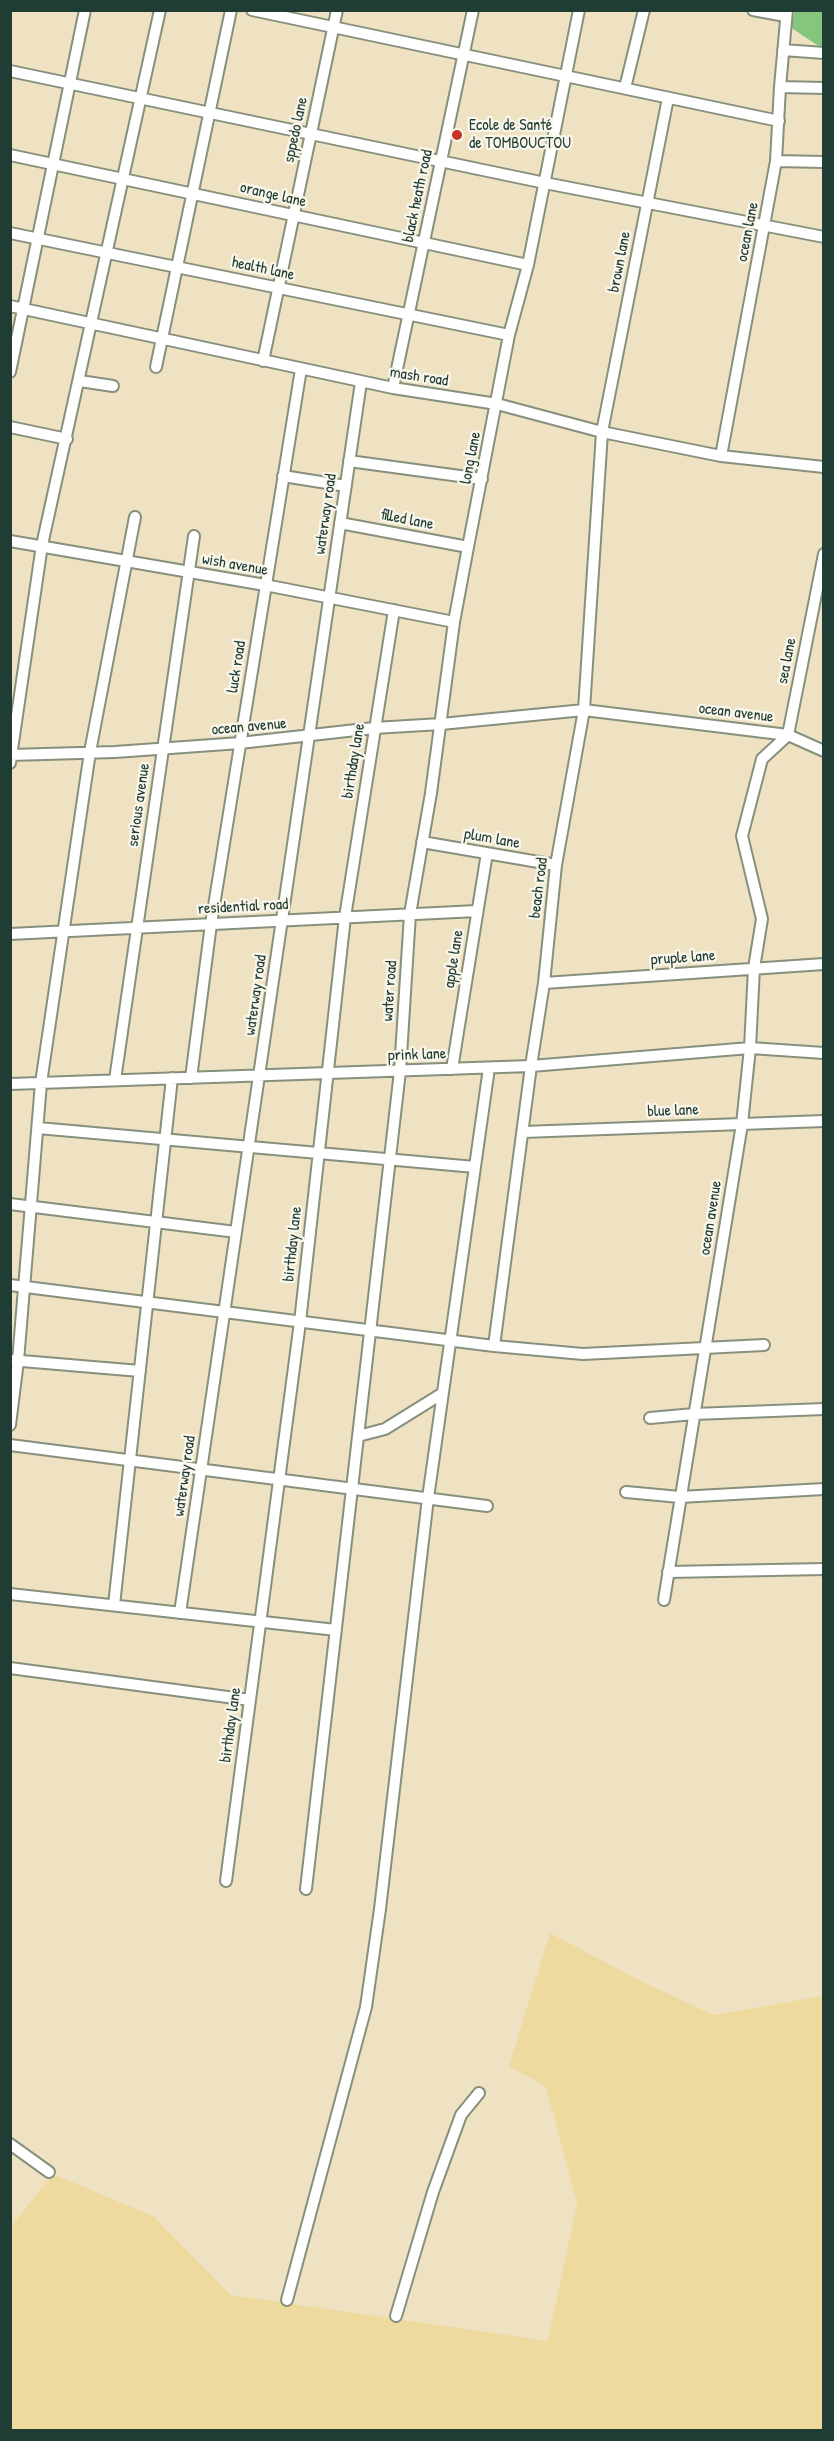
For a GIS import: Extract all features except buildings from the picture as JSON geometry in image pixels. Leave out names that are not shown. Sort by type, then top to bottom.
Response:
[{"type":"street","points":[[10,372],[85,10]]},
{"type":"street","points":[[11,758],[16,687],[42,545],[160,10]]},
{"type":"street","points":[[156,368],[231,10]]},
{"type":"street","points":[[252,10],[779,121]]},
{"type":"street","name":"sppedo lane","points":[[263,361],[337,10]]},
{"type":"street","name":"black heath road","points":[[393,388],[473,10]]},
{"type":"street","name":"long lane","points":[[410,914],[441,724],[454,622],[468,547],[509,335],[528,265],[579,10]]},
{"type":"street","points":[[625,88],[644,10]]},
{"type":"street","points":[[753,10],[786,13]]},
{"type":"street","name":"ocean lane","points":[[721,456],[776,161],[786,13]]},
{"type":"street","points":[[783,50],[824,53]]},
{"type":"street","points":[[10,71],[544,183],[824,237]]},
{"type":"street","points":[[780,87],[824,88]]},
{"type":"street","name":"brown lane","points":[[602,432],[668,98]]},
{"type":"street","name":"orange lane","points":[[10,155],[528,265]]},
{"type":"street","points":[[776,161],[824,162]]},
{"type":"street","name":"health lane","points":[[10,233],[509,335]]},
{"type":"street","name":"mash road","points":[[10,306],[361,382],[497,404],[602,432],[721,456],[824,467]]},
{"type":"street","name":"luck road","points":[[191,1077],[211,924],[301,369]]},
{"type":"street","points":[[80,381],[113,386]]},
{"type":"street","name":"waterway road","points":[[180,1613],[361,382]]},
{"type":"street","points":[[10,427],[67,439]]},
{"type":"street","name":"beach road","points":[[494,1346],[544,983],[556,865],[584,710],[602,432]]},
{"type":"street","points":[[349,461],[482,479]]},
{"type":"street","points":[[283,476],[346,486]]},
{"type":"street","points":[[10,1425],[14,1360],[25,1287],[41,1083],[90,752],[135,517]]},
{"type":"street","name":"filled lane","points":[[340,523],[468,547]]},
{"type":"street","name":"serious avenue","points":[[115,1080],[194,536]]},
{"type":"street","name":"wish avenue","points":[[10,541],[265,585],[454,622]]},
{"type":"street","name":"sea lane","points":[[788,735],[824,554]]},
{"type":"street","name":"birthday lane","points":[[226,1881],[300,1322],[345,917],[394,610]]},
{"type":"street","name":"ocean avenue","points":[[11,758],[240,743],[374,728],[584,710],[788,735]]},
{"type":"street","points":[[788,735],[824,750]]},
{"type":"street","name":"ocean avenue","points":[[664,1600],[742,1124],[750,1048],[754,968],[762,919],[742,836],[762,759],[788,735]]},
{"type":"street","name":"plum lane","points":[[422,842],[556,865]]},
{"type":"street","name":"apple lane","points":[[452,1069],[486,853]]},
{"type":"street","name":"residential road","points":[[10,934],[477,911]]},
{"type":"street","name":"water road","points":[[306,1890],[400,1071],[410,914]]},
{"type":"street","name":"pruple lane","points":[[544,983],[824,964]]},
{"type":"street","name":"prink lane","points":[[10,1084],[531,1066],[750,1048],[824,1053]]},
{"type":"street","points":[[287,2300],[366,2007],[380,1909],[428,1498],[489,1068]]},
{"type":"street","points":[[114,1605],[172,1077]]},
{"type":"street","name":"blue lane","points":[[523,1132],[824,1121]]},
{"type":"street","points":[[38,1128],[475,1167]]},
{"type":"street","points":[[10,1204],[236,1232]]},
{"type":"street","points":[[10,1285],[450,1341],[583,1354],[764,1345]]},
{"type":"street","points":[[14,1360],[140,1371]]},
{"type":"street","points":[[358,1436],[385,1429],[443,1393]]},
{"type":"street","points":[[651,1418],[824,1409]]},
{"type":"street","points":[[10,1445],[487,1506]]},
{"type":"street","points":[[626,1491],[680,1497],[824,1489]]},
{"type":"street","points":[[668,1572],[824,1569]]},
{"type":"street","points":[[10,1593],[336,1630]]},
{"type":"street","points":[[10,1668],[249,1700]]},
{"type":"street","points":[[396,2316],[433,2192],[461,2115],[479,2093]]},
{"type":"street","points":[[10,2144],[49,2172]]},
{"type":"green space","points":[[795,11],[823,11],[823,47],[790,27]]},
{"type":"sand","points":[[550,1933],[635,1978],[713,2015],[823,1996],[823,2430],[11,2430],[10,2228],[53,2174],[153,2216],[231,2295],[548,2341],[577,2203],[546,2087],[509,2066]]},
{"type":"place","name":"Ecole de Santé de TOMBOUCTOU","points":[[457,135]]}]
